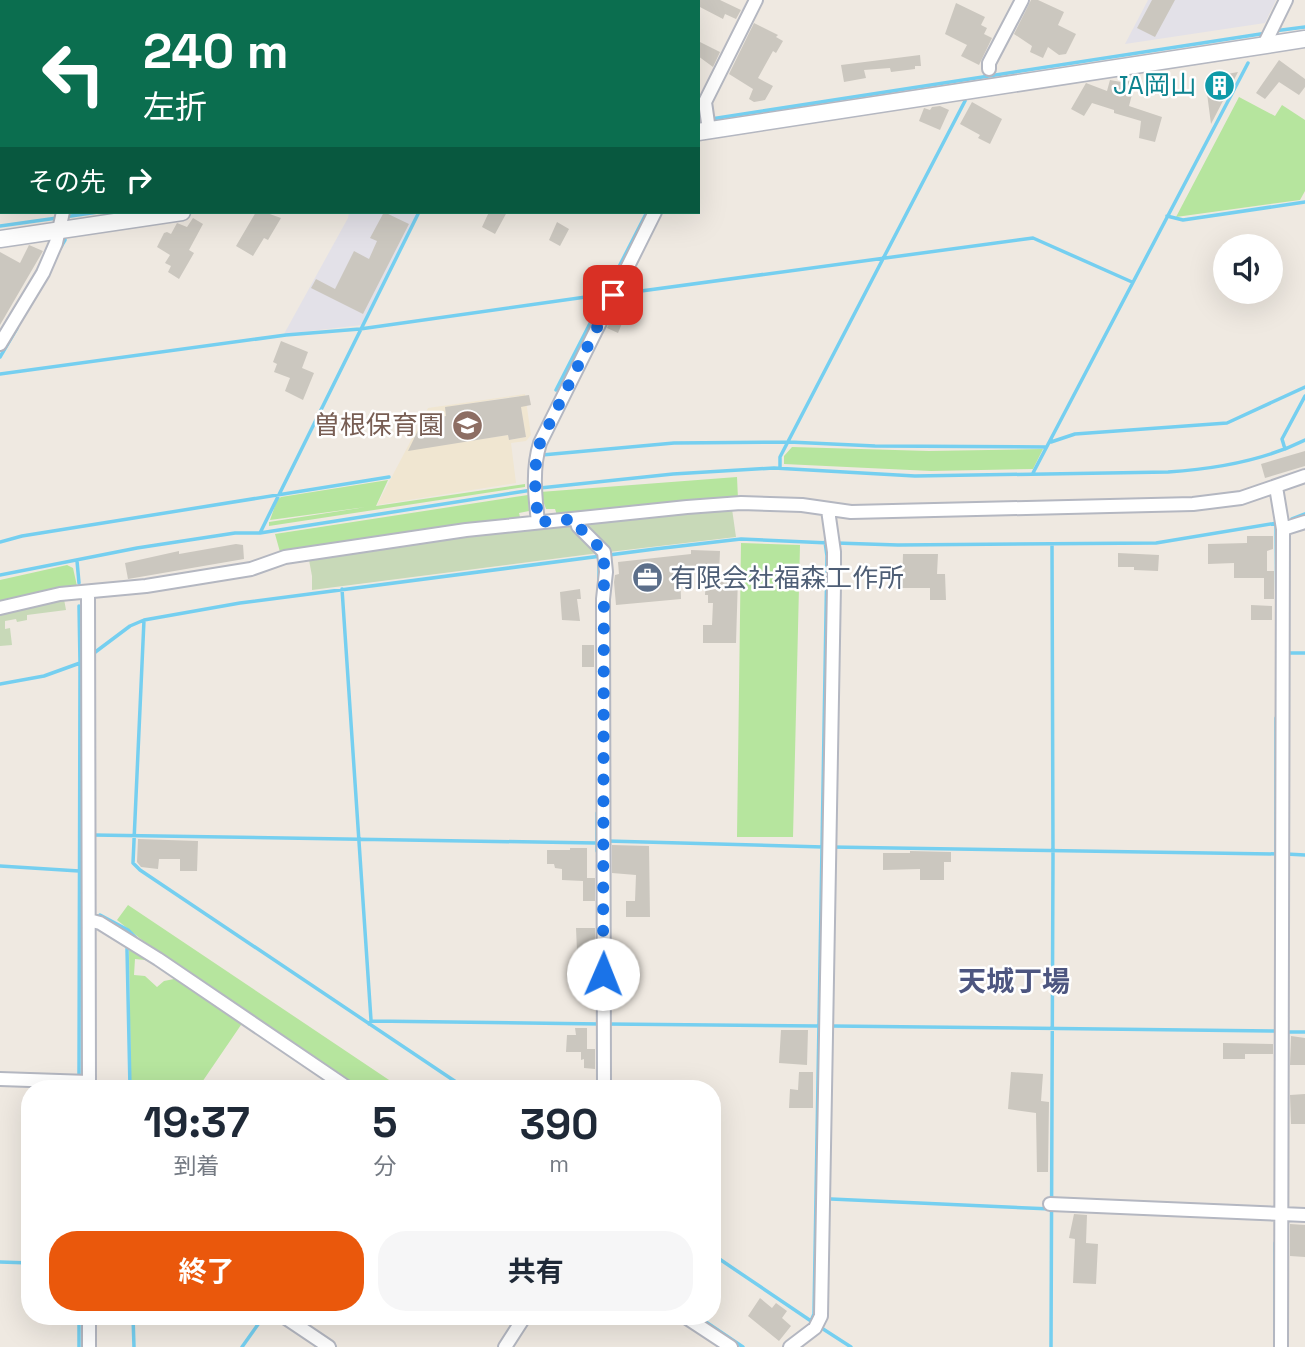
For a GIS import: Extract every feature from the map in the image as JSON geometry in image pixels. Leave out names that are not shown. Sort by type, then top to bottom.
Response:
[{"type":"street","points":[[756,0],[705,102],[705,126],[1268,37],[1305,39]]},
{"type":"street","points":[[989,69],[989,63],[1022,0]]},
{"type":"street","points":[[1268,37],[1286,0]]},
{"type":"street","points":[[0,239],[62,219],[148,214]]},
{"type":"street","points":[[538,522],[536,454],[546,428],[654,214]]},
{"type":"street","points":[[0,345],[43,273],[62,219]]},
{"type":"street","points":[[0,608],[60,594],[146,586],[251,569],[285,557],[538,522],[741,503],[802,505],[851,512],[1160,507],[1241,498],[1305,476]]},
{"type":"street","points":[[1276,487],[1283,528],[1281,1347]]},
{"type":"street","points":[[790,1347],[817,1325],[821,1316],[833,544],[828,510]]},
{"type":"street","points":[[576,519],[578,526],[605,555],[604,1080]]},
{"type":"street","points":[[1283,528],[1305,522]]},
{"type":"street","points":[[84,1080],[89,920],[88,592]]},
{"type":"street","points":[[89,920],[100,923],[131,943],[336,1080]]},
{"type":"street","points":[[0,1079],[21,1080]]},
{"type":"street","points":[[1051,1204],[1305,1215]]},
{"type":"street","points":[[89,1325],[89,1347]]},
{"type":"street","points":[[296,1325],[329,1347]]},
{"type":"street","points":[[505,1347],[519,1325]]},
{"type":"street","points":[[698,1325],[731,1347]]},
{"type":"shaded area","points":[[1148,0],[1276,0],[1265,23],[1125,44]]},
{"type":"shaded area","points":[[349,214],[417,214],[362,325],[284,334]]},
{"type":"shaded area","points":[[525,394],[531,435],[526,441],[511,443],[516,483],[377,505],[428,408]],"holes":[[[519,396],[526,437],[509,440],[508,435],[429,447],[425,420],[454,415],[453,406]]]},
{"type":"green space","points":[[1239,97],[1275,116],[1282,105],[1305,120],[1305,191],[1300,200],[1176,217]]},
{"type":"green space","points":[[792,447],[929,451],[1043,449],[1033,469],[931,471],[784,464],[784,456]]},
{"type":"green space","points":[[737,477],[738,499],[557,515],[555,509],[546,509],[540,492]]},
{"type":"green space","points":[[388,480],[376,506],[525,484],[525,487],[269,526],[269,522],[366,507],[270,520],[277,500],[281,497]]},
{"type":"green space","points":[[528,495],[529,511],[519,513],[520,517],[290,552],[280,552],[275,534]]},
{"type":"green space","points":[[732,509],[736,537],[609,552],[584,525],[587,522]]},
{"type":"green space","points":[[554,524],[574,529],[599,553],[312,590],[309,560]]},
{"type":"green space","points":[[741,543],[800,545],[793,837],[737,837]]},
{"type":"green space","points":[[67,565],[73,568],[77,586],[0,603],[0,580]]},
{"type":"green space","points":[[64,599],[66,610],[27,615],[27,620],[17,622],[16,619],[5,621],[5,629],[10,628],[12,645],[0,646],[0,613]]},
{"type":"green space","points":[[128,905],[389,1080],[349,1080],[142,940],[117,920]]},
{"type":"green space","points":[[131,948],[155,962],[154,964],[135,959],[134,975],[145,976],[157,987],[164,981],[179,978],[243,1022],[203,1080],[131,1080]]},
{"type":"building","points":[[700,0],[720,0],[741,10],[736,19],[725,14],[723,19],[700,7]]},
{"type":"building","points":[[1031,0],[1038,0],[1064,12],[1058,25],[1076,34],[1066,54],[1059,55],[1048,47],[1043,58],[1030,52],[1032,46],[1014,34]]},
{"type":"building","points":[[1152,0],[1175,0],[1155,37],[1137,28]]},
{"type":"building","points":[[956,3],[985,17],[981,25],[987,28],[984,34],[992,38],[979,65],[961,56],[967,45],[945,34]]},
{"type":"building","points":[[754,23],[778,35],[776,37],[783,41],[776,53],[773,51],[758,78],[773,86],[765,100],[754,102],[749,99],[753,89],[729,74]]},
{"type":"building","points":[[700,42],[720,52],[713,67],[700,57]]},
{"type":"building","points":[[920,55],[921,66],[915,66],[915,69],[891,72],[890,68],[864,70],[866,78],[844,82],[841,65]]},
{"type":"building","points":[[1279,60],[1305,79],[1305,87],[1299,95],[1279,82],[1265,99],[1256,93]]},
{"type":"building","name":"JA岡山","points":[[1238,72],[1211,124],[1205,78]]},
{"type":"building","points":[[1121,79],[1135,83],[1129,106],[1162,117],[1155,142],[1139,138],[1141,121],[1114,113],[1114,110],[1092,103],[1084,116],[1071,109],[1086,83],[1107,91],[1110,80],[1121,82]]},
{"type":"building","points":[[972,102],[1002,119],[990,144],[960,124]]},
{"type":"building","points":[[940,106],[949,110],[940,130],[919,121],[924,108],[930,110]]},
{"type":"building","points":[[255,214],[270,214],[281,218],[268,240],[264,238],[253,256],[236,246]]},
{"type":"building","points":[[383,214],[409,224],[363,314],[311,288],[316,279],[335,289],[354,251],[369,259],[377,241],[370,238]]},
{"type":"building","points":[[488,214],[506,214],[495,234],[482,227]]},
{"type":"building","points":[[193,218],[203,224],[189,250],[194,253],[179,279],[168,272],[171,266],[165,263],[170,255],[157,247],[164,233],[171,234],[177,223],[187,227]]},
{"type":"building","points":[[557,222],[569,229],[560,246],[549,240]]},
{"type":"building","points":[[29,245],[43,251],[0,325],[0,252],[20,263]]},
{"type":"building","points":[[618,305],[628,309],[618,333],[607,328]]},
{"type":"building","points":[[281,341],[308,352],[302,368],[314,373],[303,400],[285,391],[290,378],[274,372],[277,364],[273,362]]},
{"type":"building","points":[[529,395],[531,405],[521,407],[526,437],[509,440],[508,435],[408,451],[423,420],[446,416],[445,407]]},
{"type":"building","points":[[1305,451],[1305,466],[1265,478],[1261,464]]},
{"type":"building","points":[[1247,536],[1273,536],[1273,549],[1267,551],[1267,571],[1274,571],[1274,599],[1264,599],[1264,578],[1234,578],[1234,563],[1208,564],[1208,544],[1247,543]]},
{"type":"building","points":[[243,545],[244,559],[128,579],[125,563],[179,551],[179,554]]},
{"type":"building","points":[[691,550],[720,551],[719,574],[738,577],[736,643],[703,643],[703,625],[712,625],[713,603],[708,603],[708,595],[705,595],[706,572],[680,572],[681,599],[616,605],[614,582],[615,575],[619,574],[618,562],[691,554]]},
{"type":"building","points":[[1118,553],[1159,555],[1158,571],[1118,567]]},
{"type":"building","points":[[903,554],[938,554],[937,574],[945,574],[946,600],[930,600],[930,588],[902,588]]},
{"type":"building","points":[[580,589],[581,599],[577,599],[580,621],[562,620],[560,592]]},
{"type":"building","points":[[1251,605],[1272,606],[1272,620],[1251,620]]},
{"type":"building","points":[[582,645],[594,645],[594,667],[582,667]]},
{"type":"building","points":[[138,839],[198,841],[197,871],[180,871],[180,859],[159,859],[158,869],[141,867],[137,862]]},
{"type":"building","points":[[612,845],[649,846],[650,917],[626,917],[626,901],[635,901],[636,875],[612,873]]},
{"type":"building","points":[[587,848],[587,878],[595,878],[595,901],[583,901],[583,881],[562,880],[562,869],[555,868],[554,864],[547,864],[547,850]]},
{"type":"building","points":[[951,852],[951,862],[944,862],[944,880],[920,880],[920,869],[883,870],[883,853]]},
{"type":"building","points":[[576,928],[595,928],[595,951],[577,951]]},
{"type":"building","points":[[575,1028],[587,1028],[587,1049],[595,1049],[595,1069],[584,1068],[581,1052],[566,1052],[567,1035],[576,1035]]},
{"type":"building","points":[[781,1030],[808,1030],[807,1065],[779,1063]]},
{"type":"building","points":[[1291,1036],[1305,1038],[1305,1065],[1290,1065]]},
{"type":"building","points":[[1223,1043],[1273,1044],[1273,1054],[1245,1054],[1245,1059],[1223,1059]]},
{"type":"building","points":[[799,1072],[813,1072],[813,1108],[789,1108],[790,1089],[798,1090]]},
{"type":"building","points":[[1011,1072],[1043,1074],[1041,1101],[1049,1102],[1048,1172],[1037,1172],[1036,1113],[1008,1109]]},
{"type":"building","points":[[1305,1094],[1305,1124],[1291,1124],[1290,1095]]},
{"type":"building","points":[[1074,1214],[1087,1215],[1086,1243],[1098,1244],[1096,1284],[1073,1283],[1075,1239],[1069,1238]]},
{"type":"building","points":[[1290,1224],[1305,1225],[1305,1257],[1290,1256]]},
{"type":"building","points":[[760,1298],[772,1308],[776,1303],[787,1311],[782,1318],[791,1326],[779,1341],[748,1316]]},
{"type":"waterway","points":[[1274,31],[1305,27]]},
{"type":"waterway","points":[[711,119],[1267,33]]},
{"type":"waterway","points":[[1033,473],[1248,63]]},
{"type":"waterway","points":[[780,468],[780,457],[965,101]]},
{"type":"waterway","points":[[1167,216],[1183,220],[1305,202]]},
{"type":"waterway","points":[[64,217],[84,214]]},
{"type":"waterway","points":[[260,533],[418,214]]},
{"type":"waterway","points":[[556,390],[646,214]]},
{"type":"waterway","points":[[0,226],[57,218]]},
{"type":"waterway","points":[[619,294],[1033,238],[1132,282]]},
{"type":"waterway","points":[[59,250],[65,240]]},
{"type":"waterway","points":[[0,374],[286,335],[360,329],[607,294]]},
{"type":"waterway","points":[[0,357],[17,328]]},
{"type":"waterway","points":[[1051,442],[1075,434],[1227,423],[1305,387]]},
{"type":"waterway","points":[[1285,449],[1282,439],[1305,396]]},
{"type":"waterway","points":[[540,488],[673,474],[774,468],[915,476],[1168,472],[1238,463],[1305,440]]},
{"type":"waterway","points":[[542,455],[674,443],[789,442],[875,446],[1046,447]]},
{"type":"waterway","points":[[0,542],[22,536],[389,477]]},
{"type":"waterway","points":[[0,575],[137,548],[235,533],[260,533],[532,490]]},
{"type":"waterway","points":[[1292,519],[1305,514]]},
{"type":"waterway","points":[[836,543],[1156,543],[1277,523]]},
{"type":"waterway","points":[[1276,524],[1277,616]]},
{"type":"waterway","points":[[94,653],[130,626],[144,620],[240,603],[741,539],[829,543]]},
{"type":"waterway","points":[[811,1321],[814,1314],[827,556],[825,542]]},
{"type":"waterway","points":[[1051,1347],[1052,545]]},
{"type":"waterway","points":[[599,558],[599,585]]},
{"type":"waterway","points":[[77,561],[79,583]]},
{"type":"waterway","points":[[342,589],[371,1020]]},
{"type":"waterway","points":[[0,684],[44,676],[80,663],[79,606]]},
{"type":"waterway","points":[[144,620],[133,863],[453,1080]]},
{"type":"waterway","points":[[1289,653],[1305,653]]},
{"type":"waterway","points":[[79,1078],[80,663]]},
{"type":"waterway","points":[[1276,718],[1276,1116]]},
{"type":"waterway","points":[[597,813],[597,851]]},
{"type":"waterway","points":[[93,835],[596,843]]},
{"type":"waterway","points":[[607,841],[823,847]]},
{"type":"waterway","points":[[831,847],[1278,854]]},
{"type":"waterway","points":[[1286,854],[1305,855]]},
{"type":"waterway","points":[[0,866],[79,871]]},
{"type":"waterway","points":[[100,915],[128,930],[138,940]]},
{"type":"waterway","points":[[130,944],[127,949],[130,1080]]},
{"type":"waterway","points":[[369,1024],[371,1021],[601,1024]]},
{"type":"waterway","points":[[608,1024],[817,1026]]},
{"type":"waterway","points":[[832,1026],[1274,1031]]},
{"type":"waterway","points":[[1286,1032],[1305,1032]]},
{"type":"waterway","points":[[831,1199],[1051,1209]]},
{"type":"waterway","points":[[1275,1243],[1275,1347]]},
{"type":"waterway","points":[[721,1260],[811,1321]]},
{"type":"waterway","points":[[0,1262],[21,1263]]},
{"type":"waterway","points":[[79,1325],[79,1347]]},
{"type":"waterway","points":[[133,1325],[134,1347]]},
{"type":"waterway","points":[[242,1347],[258,1325]]},
{"type":"waterway","points":[[710,1325],[743,1347]]},
{"type":"waterway","points":[[820,1327],[851,1347]]},
{"type":"place","name":"JA岡山","points":[[1219,85]]},
{"type":"place","name":"曽根保育園","points":[[467,425]]},
{"type":"place","name":"有限会社福森工作所","points":[[647,578]]},
{"type":"district","name":"天城丁場","points":[[1014,981]]},
{"type":"route","points":[[603,974],[604,552],[578,526],[576,519],[538,522],[535,483],[536,454],[546,428],[613,295]]}]
